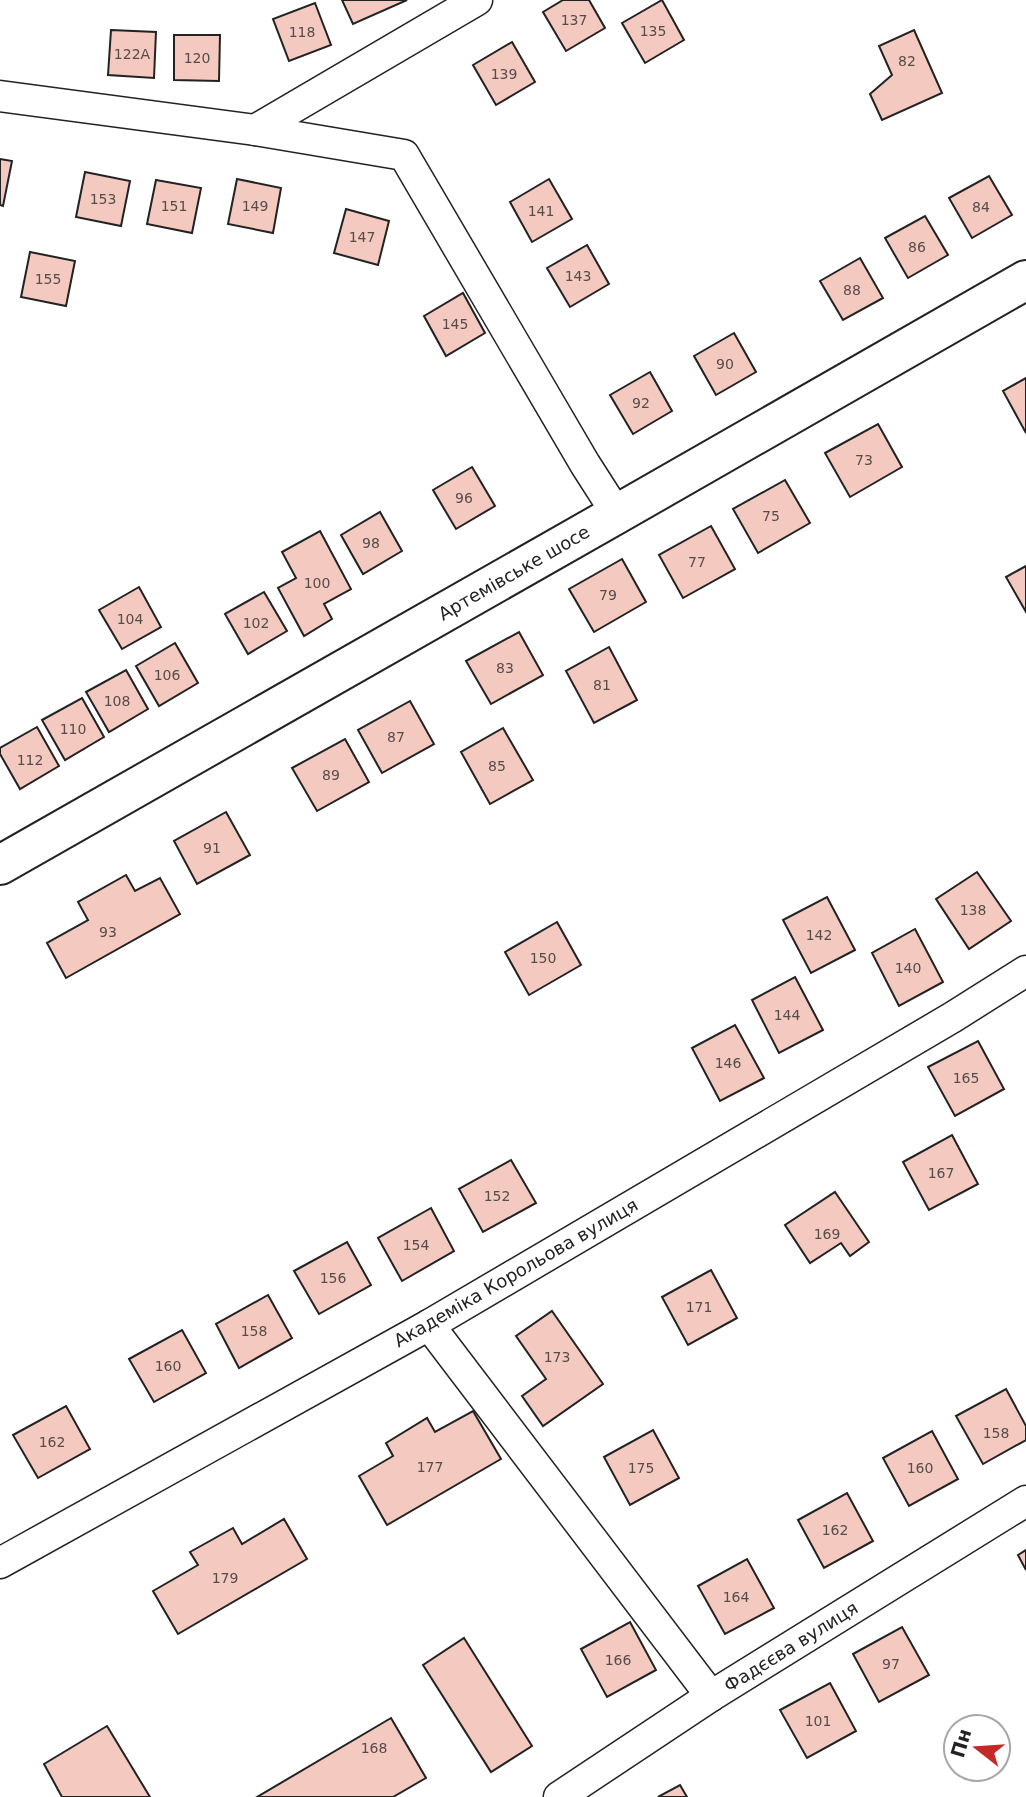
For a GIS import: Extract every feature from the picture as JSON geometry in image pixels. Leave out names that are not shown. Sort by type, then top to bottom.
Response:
[{"type":"main road","name":"Артемівське шосе","points":[[0,865],[1026,280]]},
{"type":"street","points":[[256,130],[477,0]]},
{"type":"street","points":[[0,96],[256,130],[404,155],[617,514]]},
{"type":"street","name":"Академіка Корольова вулиця","points":[[0,1563],[429,1325],[953,1017],[1026,971]]},
{"type":"street","points":[[429,1325],[711,1696]]},
{"type":"street","name":"Фадєєва вулиця","points":[[559,1797],[711,1696],[1026,1501]]},
{"type":"building","points":[[342,0],[407,0],[353,24]]},
{"type":"building","points":[[563,0],[589,0],[605,28],[566,51],[543,12]]},
{"type":"building","points":[[662,0],[684,40],[645,63],[622,23]]},
{"type":"building","points":[[315,3],[331,45],[289,61],[273,19]]},
{"type":"building","points":[[111,30],[156,32],[154,78],[108,75]]},
{"type":"building","points":[[914,30],[942,93],[882,120],[870,94],[892,75],[879,46]]},
{"type":"building","points":[[174,35],[220,35],[219,81],[174,80]]},
{"type":"building","points":[[512,42],[535,82],[496,105],[473,65]]},
{"type":"building","points":[[0,159],[12,161],[3,206],[0,205]]},
{"type":"building","points":[[85,172],[130,181],[121,226],[76,217]]},
{"type":"building","points":[[989,176],[1012,215],[972,238],[949,198]]},
{"type":"building","points":[[237,179],[281,188],[273,233],[228,224]]},
{"type":"building","points":[[549,179],[572,219],[532,242],[510,202]]},
{"type":"building","points":[[156,180],[201,188],[192,233],[147,224]]},
{"type":"building","points":[[346,209],[389,221],[378,265],[334,253]]},
{"type":"building","points":[[925,216],[948,255],[908,278],[885,238]]},
{"type":"building","points":[[587,245],[609,284],[570,307],[547,268]]},
{"type":"building","points":[[30,252],[75,261],[66,306],[21,297]]},
{"type":"building","points":[[860,258],[883,298],[843,320],[820,281]]},
{"type":"building","points":[[463,293],[485,333],[446,356],[424,316]]},
{"type":"building","points":[[734,333],[756,372],[716,395],[694,356]]},
{"type":"building","points":[[650,372],[672,411],[633,434],[610,395]]},
{"type":"building","points":[[1026,378],[1026,433],[1003,391]]},
{"type":"building","points":[[878,424],[902,467],[850,497],[825,453]]},
{"type":"building","points":[[472,467],[495,506],[456,529],[433,490]]},
{"type":"building","points":[[785,480],[810,523],[758,553],[733,509]]},
{"type":"building","points":[[380,512],[402,551],[363,574],[341,535]]},
{"type":"building","points":[[711,526],[735,569],[683,598],[659,555]]},
{"type":"building","points":[[320,531],[351,589],[324,604],[332,619],[304,636],[278,588],[296,578],[282,552]]},
{"type":"building","points":[[622,559],[646,602],[594,632],[569,589]]},
{"type":"building","points":[[1026,566],[1026,612],[1006,577]]},
{"type":"building","points":[[139,587],[161,627],[122,649],[99,610]]},
{"type":"building","points":[[264,592],[287,631],[248,654],[225,614]]},
{"type":"building","points":[[519,632],[543,675],[491,704],[466,661]]},
{"type":"building","points":[[175,643],[198,683],[159,706],[136,666]]},
{"type":"building","points":[[609,647],[637,700],[594,723],[566,671]]},
{"type":"building","points":[[126,670],[148,709],[109,732],[86,692]]},
{"type":"building","points":[[82,698],[104,737],[65,760],[42,720]]},
{"type":"building","points":[[410,701],[434,744],[382,773],[358,730]]},
{"type":"building","points":[[37,727],[59,766],[20,789],[0,754],[0,748]]},
{"type":"building","points":[[503,728],[533,780],[490,804],[461,752]]},
{"type":"building","points":[[345,739],[369,782],[317,811],[292,768]]},
{"type":"building","points":[[226,812],[250,855],[197,884],[174,841]]},
{"type":"building","points":[[977,872],[1011,921],[969,949],[936,899]]},
{"type":"building","points":[[126,875],[135,891],[160,878],[180,914],[66,978],[47,943],[88,920],[78,902]]},
{"type":"building","points":[[827,897],[855,950],[811,973],[783,920]]},
{"type":"building","points":[[557,922],[581,965],[529,995],[505,952]]},
{"type":"building","points":[[915,929],[943,982],[899,1006],[872,953]]},
{"type":"building","points":[[795,977],[823,1030],[779,1053],[752,1000]]},
{"type":"building","points":[[735,1025],[764,1078],[720,1101],[692,1048]]},
{"type":"building","points":[[978,1041],[1004,1089],[955,1116],[928,1067]]},
{"type":"building","points":[[952,1135],[978,1184],[929,1210],[903,1162]]},
{"type":"building","points":[[511,1160],[536,1203],[483,1232],[459,1189]]},
{"type":"building","points":[[835,1192],[869,1242],[850,1256],[841,1243],[810,1263],[785,1225]]},
{"type":"building","points":[[431,1208],[454,1251],[402,1281],[378,1238]]},
{"type":"building","points":[[347,1242],[371,1285],[319,1314],[294,1271]]},
{"type":"building","points":[[711,1270],[737,1318],[688,1345],[662,1297]]},
{"type":"building","points":[[268,1295],[292,1338],[239,1368],[216,1324]]},
{"type":"building","points":[[552,1311],[603,1384],[543,1426],[522,1396],[546,1379],[516,1336]]},
{"type":"building","points":[[182,1330],[206,1373],[154,1402],[129,1359]]},
{"type":"building","points":[[1006,1389],[1026,1426],[1026,1440],[983,1464],[956,1416]]},
{"type":"building","points":[[66,1406],[90,1449],[38,1478],[13,1435]]},
{"type":"building","points":[[473,1411],[501,1459],[387,1525],[359,1476],[393,1456],[386,1443],[427,1418],[435,1432]]},
{"type":"building","points":[[653,1430],[679,1478],[630,1505],[604,1457]]},
{"type":"building","points":[[932,1431],[958,1479],[909,1506],[883,1458]]},
{"type":"building","points":[[847,1493],[873,1541],[824,1568],[798,1520]]},
{"type":"building","points":[[284,1519],[307,1559],[178,1634],[153,1591],[198,1565],[190,1552],[233,1528],[242,1544]]},
{"type":"building","points":[[1026,1550],[1026,1570],[1018,1555]]},
{"type":"building","points":[[747,1559],[774,1608],[725,1634],[698,1586]]},
{"type":"building","points":[[630,1622],[656,1670],[607,1697],[581,1649]]},
{"type":"building","points":[[902,1627],[929,1675],[879,1702],[853,1654]]},
{"type":"building","points":[[464,1638],[532,1746],[491,1772],[423,1665]]},
{"type":"building","points":[[830,1683],[856,1731],[807,1758],[780,1710]]},
{"type":"building","points":[[391,1718],[426,1778],[393,1797],[257,1797]]},
{"type":"building","points":[[107,1726],[150,1797],[62,1797],[44,1764]]},
{"type":"building","points":[[680,1785],[687,1797],[658,1797]]}]
